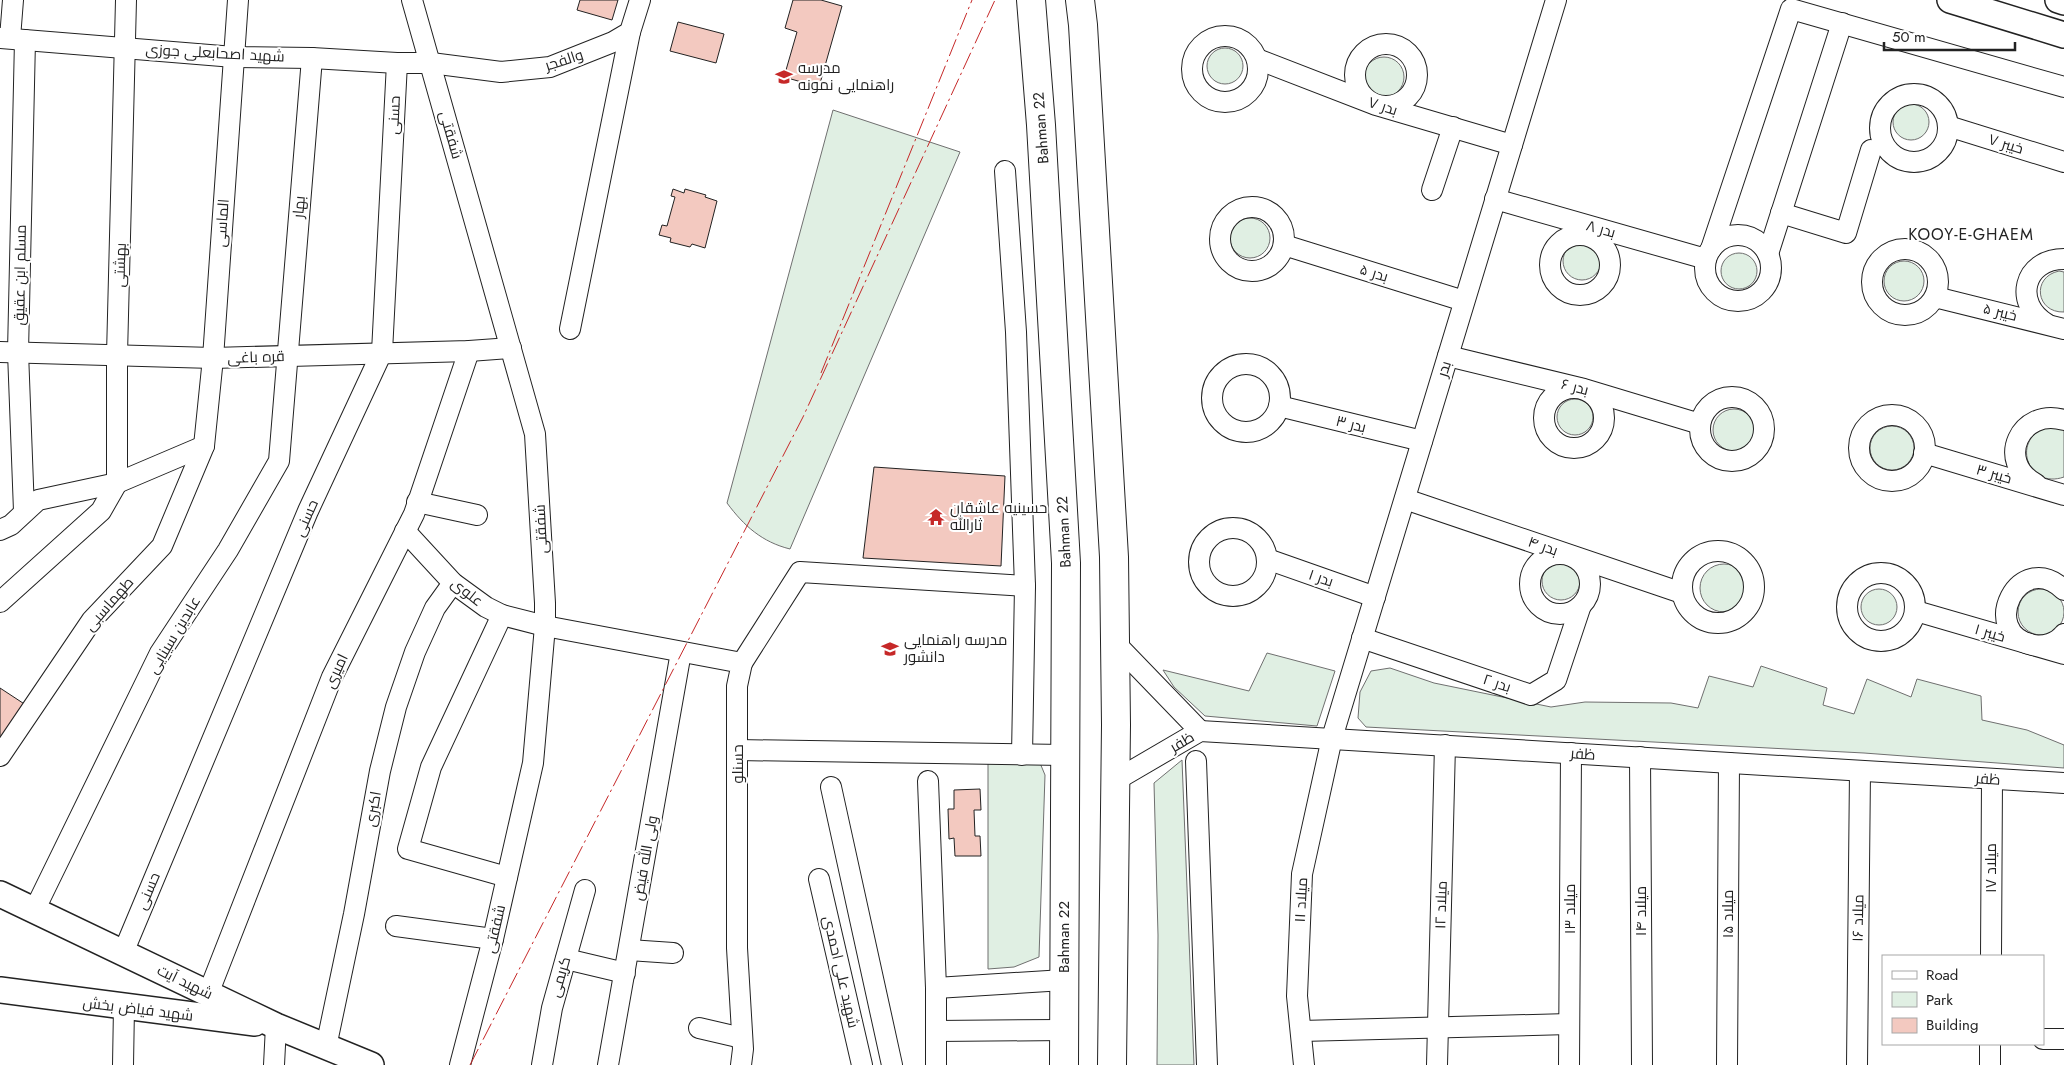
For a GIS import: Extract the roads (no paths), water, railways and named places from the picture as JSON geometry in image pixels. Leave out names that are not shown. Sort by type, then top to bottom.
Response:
[{"type":"highway","name":"Bahman 22","points":[[1031,0],[1041,135],[1066,563],[1064,1065]]},
{"type":"highway","points":[[1080,0],[1084,35],[1114,557],[1116,780],[1112,1065]]},
{"type":"main road","points":[[1950,0],[2064,35]]},
{"type":"main road","points":[[2058,0],[2064,2]]},
{"type":"main road","name":"شهید آیت","points":[[0,894],[276,1026],[372,1065]]},
{"type":"main road","name":"شهید فیاض بخش","points":[[0,990],[276,1026]]},
{"type":"street","name":"مسلم ابن عقیق","points":[[13,0],[9,352],[24,511]]},
{"type":"street","name":"بهشتی","points":[[117,483],[126,0]]},
{"type":"street","name":"الماسی","points":[[204,446],[213,358],[238,0]]},
{"type":"street","name":"شفقتی","points":[[412,0],[535,434],[545,626],[533,763],[493,939],[460,1065]]},
{"type":"street","points":[[570,329],[630,32],[640,0]]},
{"type":"street","name":"بدر","points":[[1332,738],[1556,0]]},
{"type":"street","points":[[1709,254],[1719,241],[1729,236],[1741,235],[1757,241],[1768,254],[1771,264],[1771,274],[1767,284],[1756,295],[1742,301],[1727,298],[1714,290],[1708,282],[1705,271],[1709,254],[1791,9],[2064,87]]},
{"type":"street","points":[[1768,254],[1842,23]]},
{"type":"street","name":"والفجر","points":[[431,63],[502,72],[550,67],[614,42],[630,32]]},
{"type":"street","name":"شهید اصحابعلی جوزی","points":[[12,38],[234,57],[312,58],[397,64],[431,63]]},
{"type":"street","name":"بهار","points":[[286,356],[312,58]]},
{"type":"street","name":"بدر ۷","points":[[1257,59],[1376,104],[1512,145]]},
{"type":"street","name":"حسنی","points":[[123,952],[308,511],[382,352],[397,64]]},
{"type":"street","name":"خیبر ۷","points":[[1948,126],[2064,162]]},
{"type":"street","points":[[1432,190],[1453,127]]},
{"type":"street","points":[[1781,213],[1846,233],[1871,150]]},
{"type":"street","points":[[1005,171],[1016,332],[1025,586],[1022,755]]},
{"type":"street","name":"بدر ۸","points":[[1495,199],[1596,233],[1709,254]]},
{"type":"street","name":"بدر ۵","points":[[1284,244],[1464,302]]},
{"type":"street","points":[[2058,326],[2038,318],[2030,310],[2026,299],[2026,288],[2029,278],[2044,262],[2064,259]]},
{"type":"street","name":"خیبر ۵","points":[[1935,297],[2058,326]]},
{"type":"street","name":"قره باغی","points":[[9,352],[213,358],[469,351],[511,348]]},
{"type":"street","name":"امیری","points":[[208,994],[332,677],[405,531],[417,502],[469,351]]},
{"type":"street","name":"عابدین سینایی","points":[[34,910],[160,653],[228,550],[279,461],[286,356]]},
{"type":"street","name":"بدر ۶","points":[[1448,356],[1584,389],[1700,424]]},
{"type":"street","name":"بدر ۳","points":[[1280,406],[1422,441]]},
{"type":"street","points":[[2064,420],[2051,417],[2039,419],[2028,425],[2020,434],[2015,445],[2015,458],[2018,469],[2025,479],[2042,488],[2064,486]]},
{"type":"street","points":[[0,530],[11,525],[38,500],[117,483],[204,446]]},
{"type":"street","name":"طهماسبی","points":[[0,756],[92,620],[162,546],[204,446]]},
{"type":"street","name":"خیبر ۳","points":[[1924,453],[2064,495]]},
{"type":"street","points":[[0,602],[101,510],[117,483]]},
{"type":"street","name":"بدر ۴","points":[[1404,499],[1682,593]]},
{"type":"street","points":[[417,502],[477,515]]},
{"type":"street","name":"علوی","points":[[405,531],[453,583],[486,607],[502,615],[545,626]]},
{"type":"street","points":[[1554,554],[1568,554],[1582,562],[1588,571],[1591,581],[1590,591],[1580,608],[1567,614],[1551,614],[1535,602],[1530,593],[1530,578],[1537,564],[1544,557],[1554,554]]},
{"type":"street","name":"بدر ۱","points":[[1267,559],[1375,597]]},
{"type":"street","points":[[545,626],[742,663],[800,572],[1025,586]]},
{"type":"street","points":[[2064,590],[2046,579],[2034,579],[2022,583],[2013,591],[2007,602],[2007,620],[2016,637],[2026,643],[2038,646],[2051,644],[2064,634]]},
{"type":"street","name":"اکبری","points":[[326,1047],[354,914],[380,771],[396,707],[415,652],[435,608],[453,583]]},
{"type":"street","name":"بدر ۲","points":[[1362,638],[1531,695],[1556,680],[1580,608]]},
{"type":"street","name":"خیبر ۱","points":[[1916,611],[2064,654]]},
{"type":"street","points":[[502,615],[432,767],[408,848],[507,877]]},
{"type":"street","points":[[1115,643],[1200,731]]},
{"type":"street","name":"ولی الله فیض","points":[[608,1065],[630,950],[681,652]]},
{"type":"street","name":"حسنلو","points":[[741,1065],[742,1038],[737,948],[738,686],[742,663]]},
{"type":"street","name":"ظفر","points":[[1116,780],[1200,731],[2064,784]]},
{"type":"street","name":"میلاد ۱۱","points":[[1304,1065],[1297,996],[1302,874],[1332,738]]},
{"type":"street","name":"میلاد ۱۲","points":[[1437,1065],[1445,745]]},
{"type":"street","points":[[738,750],[1064,756]]},
{"type":"street","name":"میلاد ۱۳","points":[[1569,1065],[1572,753]]},
{"type":"street","name":"میلاد ۱۴","points":[[1640,757],[1642,1065]]},
{"type":"street","points":[[1196,762],[1206,1065]]},
{"type":"street","name":"میلاد ۱۵","points":[[1727,1065],[1729,763]]},
{"type":"street","name":"میلاد ۱۶","points":[[1857,1065],[1860,771]]},
{"type":"street","name":"میلاد ۱۷","points":[[1991,955],[1992,779]]},
{"type":"street","points":[[928,781],[936,988],[936,1065]]},
{"type":"street","points":[[831,787],[892,1065]]},
{"type":"street","name":"شهید علی احمدی","points":[[819,879],[862,1065]]},
{"type":"street","name":"کریمی","points":[[542,1065],[552,1008],[585,890]]},
{"type":"street","points":[[396,926],[493,939]]},
{"type":"street","points":[[630,950],[673,954]]},
{"type":"street","points":[[566,958],[625,973]]},
{"type":"street","points":[[936,988],[1064,980]]},
{"type":"street","points":[[122,1065],[124,1007]]},
{"type":"street","points":[[1301,1031],[1569,1024]]},
{"type":"street","points":[[274,1065],[276,1026]]},
{"type":"street","points":[[699,1028],[742,1038]]},
{"type":"street","points":[[936,1031],[1064,1030]]},
{"type":"street","points":[[2044,1039],[2064,1039]]},
{"type":"street","points":[[1990,1045],[1990,1065]]},
{"type":"place","name":"مدرسه راهنمایی نمونه","points":[[784,77]]},
{"type":"place","name":"حسینیه عاشقان ثارالله","points":[[936,517]]},
{"type":"place","name":"مدرسه راهنمایی دانشور","points":[[890,649]]},
{"type":"district","name":"KOOY-E-GHAEM","points":[[1971,234]]}]
